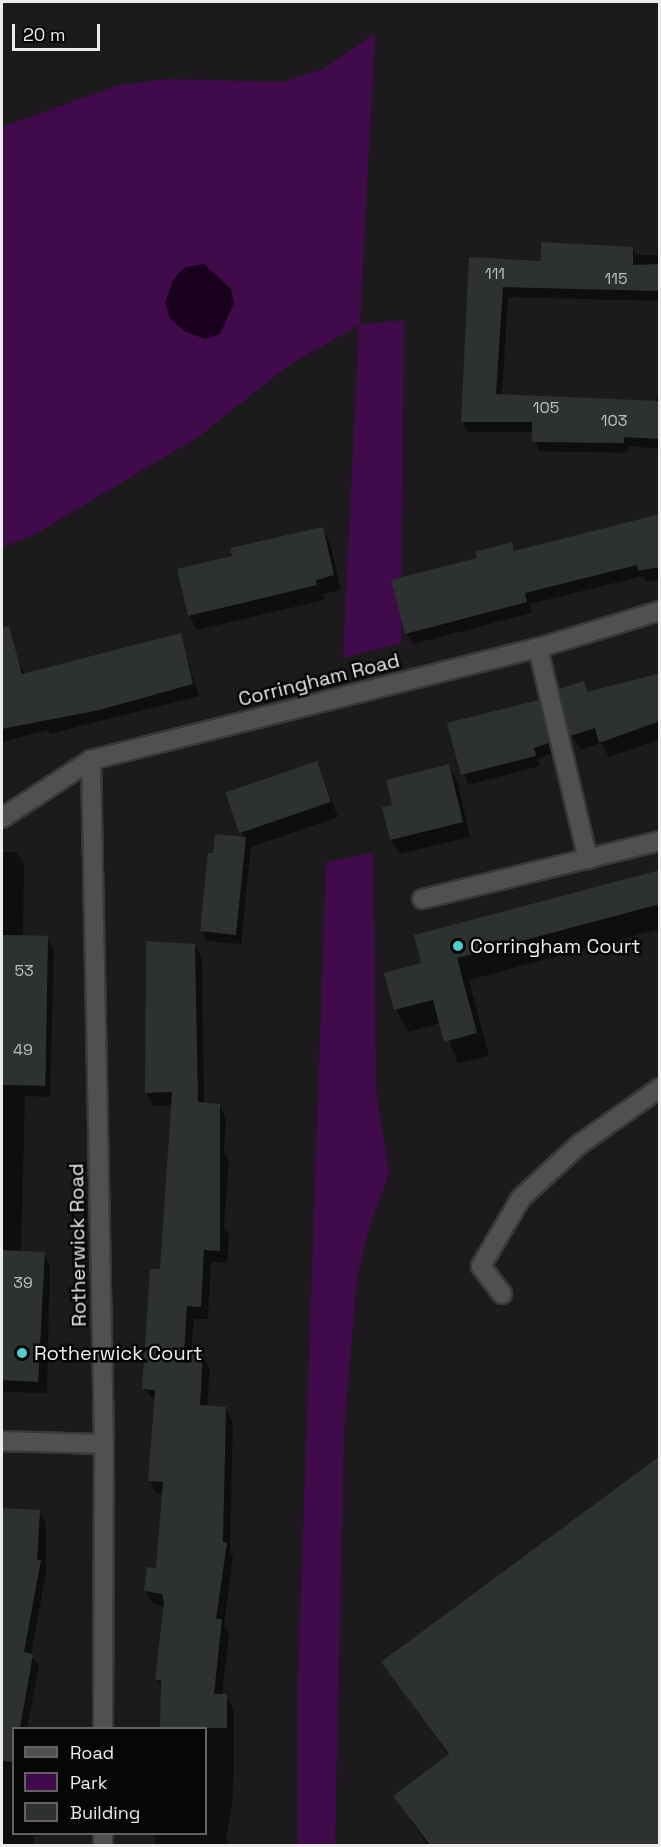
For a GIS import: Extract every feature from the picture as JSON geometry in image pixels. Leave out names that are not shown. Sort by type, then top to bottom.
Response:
[{"type":"street","name":"Corringham Road","points":[[2,818],[91,760],[538,648],[660,611]]},
{"type":"street","points":[[538,648],[588,859]]},
{"type":"street","name":"Rotherwick Road","points":[[91,760],[104,1443],[103,1727]]},
{"type":"street","points":[[422,899],[660,841]]},
{"type":"street","points":[[502,1294],[481,1266],[521,1198],[580,1144],[660,1088]]},
{"type":"street","points":[[2,1441],[104,1443]]},
{"type":"green space","points":[[375,33],[360,324],[404,320],[401,643],[343,658],[359,325],[288,366],[198,437],[32,536],[2,547],[2,127],[119,85],[169,79],[282,82],[323,69]]},
{"type":"green space","points":[[373,853],[376,1089],[389,1174],[370,1225],[357,1278],[344,1432],[335,1845],[298,1845],[298,1679],[326,862]]},
{"type":"shaded area","points":[[204,264],[231,289],[234,303],[220,334],[205,339],[184,331],[170,318],[165,303],[173,280],[185,267]]},
{"type":"building","points":[[541,242],[633,247],[633,265],[660,264],[660,291],[503,287],[496,394],[660,401],[660,439],[624,437],[624,443],[532,442],[532,422],[461,422],[469,257],[541,261]]},
{"type":"building","points":[[660,514],[660,567],[638,571],[637,565],[525,593],[527,602],[405,634],[391,580],[477,558],[475,552],[512,542],[514,551]]},
{"type":"building","points":[[323,527],[334,575],[316,580],[317,585],[188,616],[177,569],[232,556],[230,548]]},
{"type":"building","points":[[9,626],[22,674],[181,633],[193,684],[99,710],[2,729],[2,627]]},
{"type":"building","points":[[660,673],[660,721],[599,743],[595,728],[570,736],[559,689],[584,681],[588,692]]},
{"type":"building","points":[[539,700],[549,743],[534,748],[536,756],[461,775],[447,723]]},
{"type":"building","points":[[317,761],[331,802],[239,833],[225,793]]},
{"type":"building","points":[[449,764],[463,822],[390,840],[382,807],[392,805],[386,780]]},
{"type":"building","points":[[215,834],[246,837],[236,935],[200,931],[208,853],[213,853]]},
{"type":"building","name":"Corringham Court","points":[[660,870],[660,904],[457,958],[477,1033],[444,1042],[433,1000],[394,1010],[384,973],[421,963],[414,935]]},
{"type":"building","points":[[2,935],[48,936],[45,1086],[2,1085]]},
{"type":"building","points":[[146,941],[195,944],[198,1102],[220,1104],[220,1251],[204,1250],[201,1307],[187,1306],[184,1353],[203,1354],[200,1405],[226,1407],[223,1542],[227,1543],[216,1619],[222,1619],[214,1694],[227,1694],[227,1728],[160,1727],[161,1680],[155,1680],[164,1603],[162,1594],[144,1591],[147,1567],[156,1568],[163,1482],[148,1481],[155,1390],[142,1389],[150,1269],[160,1269],[172,1092],[145,1093]]},
{"type":"building","points":[[2,1250],[45,1252],[38,1382],[2,1380]]},
{"type":"building","points":[[660,1456],[660,1845],[430,1845],[393,1796],[449,1754],[381,1662]]},
{"type":"building","points":[[2,1508],[40,1510],[37,1560],[41,1560],[24,1652],[33,1654],[20,1727],[12,1727],[12,1762],[2,1761]]},
{"type":"place","name":"Corringham Court","points":[[458,946]]},
{"type":"place","name":"Rotherwick Court","points":[[22,1353]]}]
